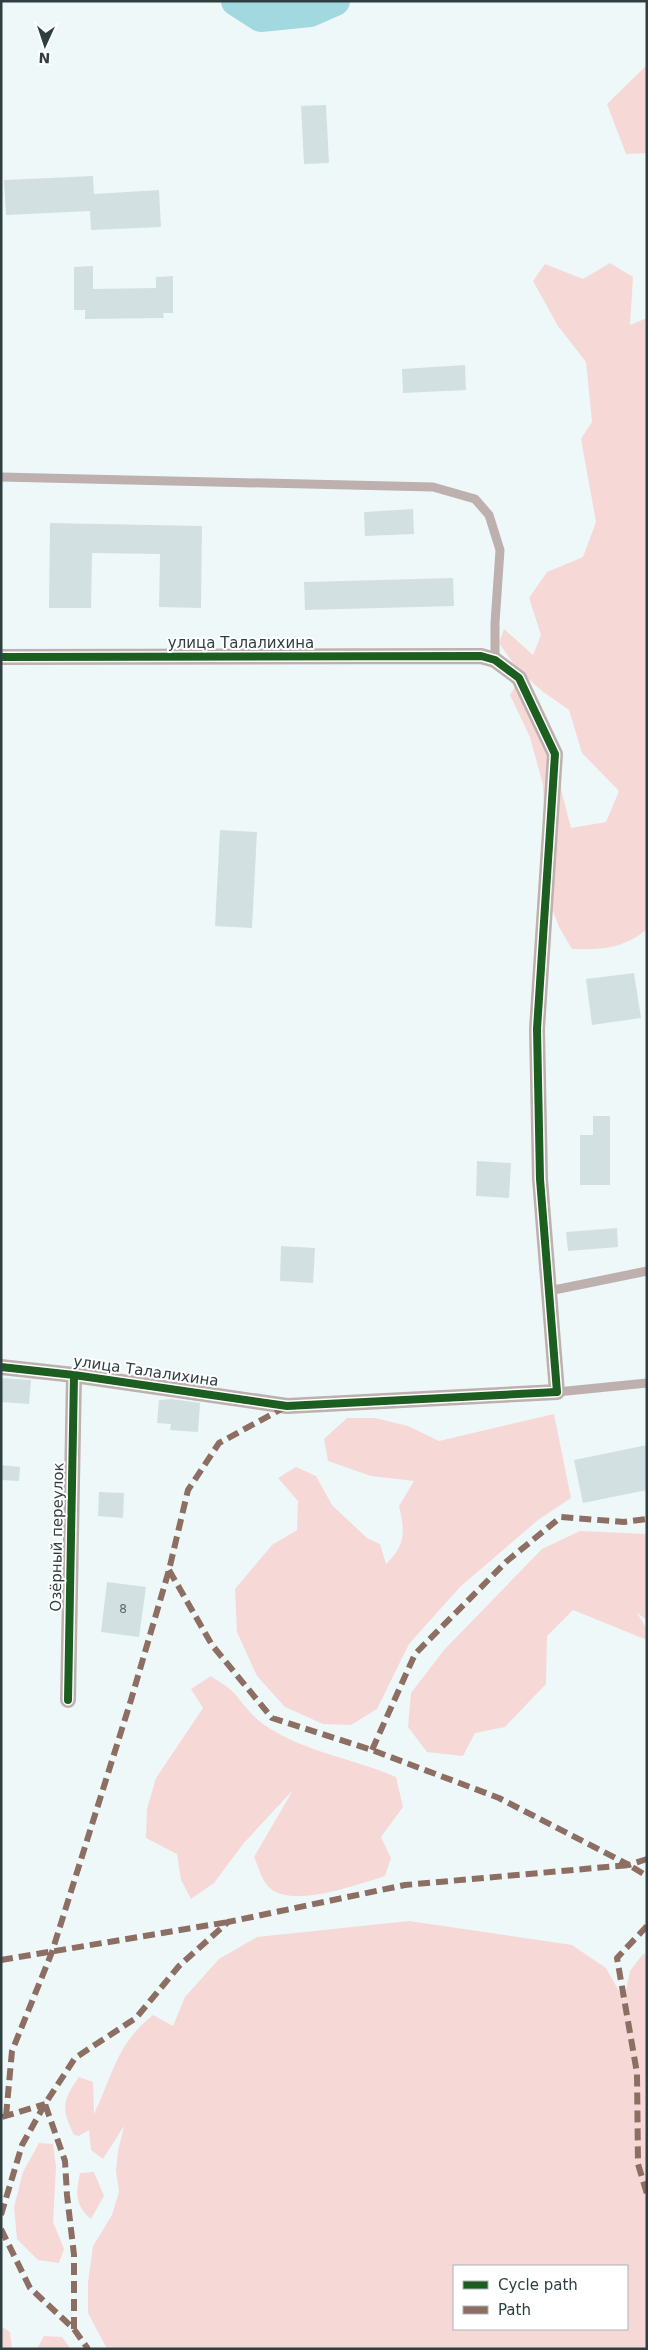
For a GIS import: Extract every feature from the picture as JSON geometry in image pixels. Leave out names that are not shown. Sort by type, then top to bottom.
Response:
[{"type":"street","name":"улица Талалихина","points":[[1,657],[488,658]]},
{"type":"street","points":[[488,658],[519,678],[555,754],[536,1029],[540,1179],[557,1392]]},
{"type":"street","name":"улица Талалихина","points":[[1,1367],[74,1374],[287,1406],[557,1392]]},
{"type":"street","name":"Озёрный переулок","points":[[68,1700],[74,1374]]},
{"type":"lane","points":[[1,477],[433,488],[475,498],[489,515],[500,550],[495,623],[488,658]]},
{"type":"lane","points":[[549,1291],[647,1271]]},
{"type":"lane","points":[[557,1392],[647,1383]]},
{"type":"shaded area","points":[[236,1],[335,1],[310,12],[261,17]]},
{"type":"shaded area","points":[[647,65],[647,153],[626,154],[607,104]]},
{"type":"shaded area","points":[[610,263],[633,277],[630,325],[647,318],[647,929],[629,941],[612,947],[572,949],[559,927],[548,898],[543,785],[530,737],[510,695],[515,686],[541,712],[571,828],[606,822],[619,791],[582,753],[569,710],[542,691],[517,669],[499,643],[504,629],[533,655],[541,635],[529,598],[547,572],[583,557],[596,522],[581,439],[592,422],[586,362],[558,326],[533,281],[545,264],[583,279]]},
{"type":"shaded area","points":[[554,1414],[571,1498],[538,1520],[460,1587],[409,1644],[377,1709],[351,1725],[323,1724],[285,1707],[257,1676],[237,1632],[235,1589],[272,1545],[297,1530],[298,1501],[278,1478],[296,1467],[316,1476],[332,1505],[367,1538],[380,1544],[386,1564],[393,1557],[400,1544],[403,1531],[399,1506],[414,1481],[371,1476],[328,1461],[324,1439],[347,1418],[375,1418],[408,1426],[439,1441]]},
{"type":"shaded area","points":[[580,1531],[647,1534],[647,1620],[637,1613],[647,1629],[647,1640],[573,1610],[547,1636],[546,1684],[505,1727],[475,1733],[463,1756],[427,1752],[408,1727],[411,1693],[444,1650],[542,1549]]},
{"type":"shaded area","points":[[211,1676],[231,1690],[256,1718],[288,1739],[396,1777],[403,1807],[381,1837],[391,1858],[385,1876],[342,1889],[306,1896],[290,1896],[277,1892],[267,1885],[254,1857],[293,1790],[243,1844],[214,1883],[191,1899],[181,1880],[177,1854],[146,1838],[147,1809],[156,1778],[203,1708],[191,1689]]},
{"type":"shaded area","points":[[409,1921],[572,1945],[606,1968],[624,2000],[630,1971],[643,1954],[647,1955],[647,2349],[107,2349],[88,2313],[88,2283],[93,2246],[112,2215],[119,2192],[116,2171],[118,2151],[124,2126],[103,2159],[91,2150],[89,2130],[79,2136],[74,2135],[65,2112],[65,2105],[69,2093],[79,2077],[93,2082],[94,2114],[123,2049],[140,2026],[153,2015],[173,2026],[185,1997],[219,1959],[257,1937]]},
{"type":"shaded area","points":[[39,2143],[53,2144],[56,2167],[53,2222],[64,2249],[59,2263],[38,2260],[17,2239],[14,2207],[23,2172]]},
{"type":"shaded area","points":[[94,2172],[104,2196],[91,2219],[82,2209],[77,2192],[80,2173]]},
{"type":"shaded area","points":[[1,2326],[10,2332],[12,2349],[1,2349]]},
{"type":"shaded area","points":[[44,2336],[62,2337],[71,2349],[37,2349]]},
{"type":"building","points":[[326,105],[329,163],[304,164],[301,106]]},
{"type":"building","points":[[93,176],[94,194],[159,190],[161,227],[91,230],[90,211],[6,215],[4,180]]},
{"type":"building","points":[[93,266],[93,289],[156,288],[156,277],[173,276],[173,313],[163,313],[164,318],[85,319],[85,310],[74,310],[74,267]]},
{"type":"building","points":[[465,365],[466,390],[403,393],[402,369]]},
{"type":"building","points":[[413,509],[414,534],[365,536],[364,512]]},
{"type":"building","points":[[50,523],[202,526],[201,608],[159,607],[160,554],[92,553],[91,608],[49,608]]},
{"type":"building","points":[[453,578],[454,606],[305,610],[304,582]]},
{"type":"building","points":[[220,830],[257,832],[252,928],[215,926]]},
{"type":"building","points":[[634,973],[641,1018],[592,1025],[586,979]]},
{"type":"building","points":[[593,1116],[610,1116],[610,1185],[580,1185],[580,1135],[593,1135]]},
{"type":"building","points":[[477,1161],[511,1163],[509,1198],[476,1196]]},
{"type":"building","points":[[617,1228],[618,1247],[568,1251],[566,1232]]},
{"type":"building","points":[[281,1246],[315,1248],[313,1283],[280,1281]]},
{"type":"building","points":[[2,1378],[31,1380],[29,1404],[1,1402]]},
{"type":"building","points":[[172,1399],[200,1403],[198,1432],[170,1430],[171,1424],[157,1423],[159,1400]]},
{"type":"building","points":[[647,1445],[647,1490],[583,1503],[574,1460]]},
{"type":"building","points":[[1,1465],[20,1467],[19,1481],[1,1480]]},
{"type":"building","points":[[99,1492],[124,1493],[123,1518],[98,1516]]},
{"type":"building","points":[[107,1582],[146,1587],[139,1637],[101,1632]]},
{"type":"waterway","points":[[236,1],[261,17],[310,12],[335,1]]},
{"type":"marked path","points":[[6,2116],[12,2051],[52,1952],[131,1700],[169,1570],[188,1490],[219,1443],[287,1406]]},
{"type":"marked path","points":[[372,1750],[415,1654],[507,1561],[561,1517],[624,1522],[647,1519]]},
{"type":"marked path","points":[[169,1570],[212,1645],[272,1718],[372,1750],[499,1798],[629,1865],[647,1859]]},
{"type":"marked path","points":[[74,2329],[74,2255],[65,2161],[45,2104],[75,2058],[136,2018],[179,1966],[228,1922],[405,1885],[629,1865],[647,1876]]},
{"type":"marked path","points":[[1,1960],[228,1922]]},
{"type":"marked path","points":[[647,1926],[617,1958],[637,2073],[638,2164],[647,2194]]},
{"type":"marked path","points":[[2,2117],[45,2104]]},
{"type":"marked path","points":[[1,2215],[22,2145],[45,2104]]},
{"type":"marked path","points":[[1,2229],[30,2288],[74,2329],[88,2349]]},
{"type":"cycle path","points":[[1,657],[481,656],[495,660],[519,678],[555,754],[537,1029],[540,1179],[557,1392],[287,1406],[74,1375],[1,1367]]},
{"type":"cycle path","points":[[68,1700],[74,1375]]}]
